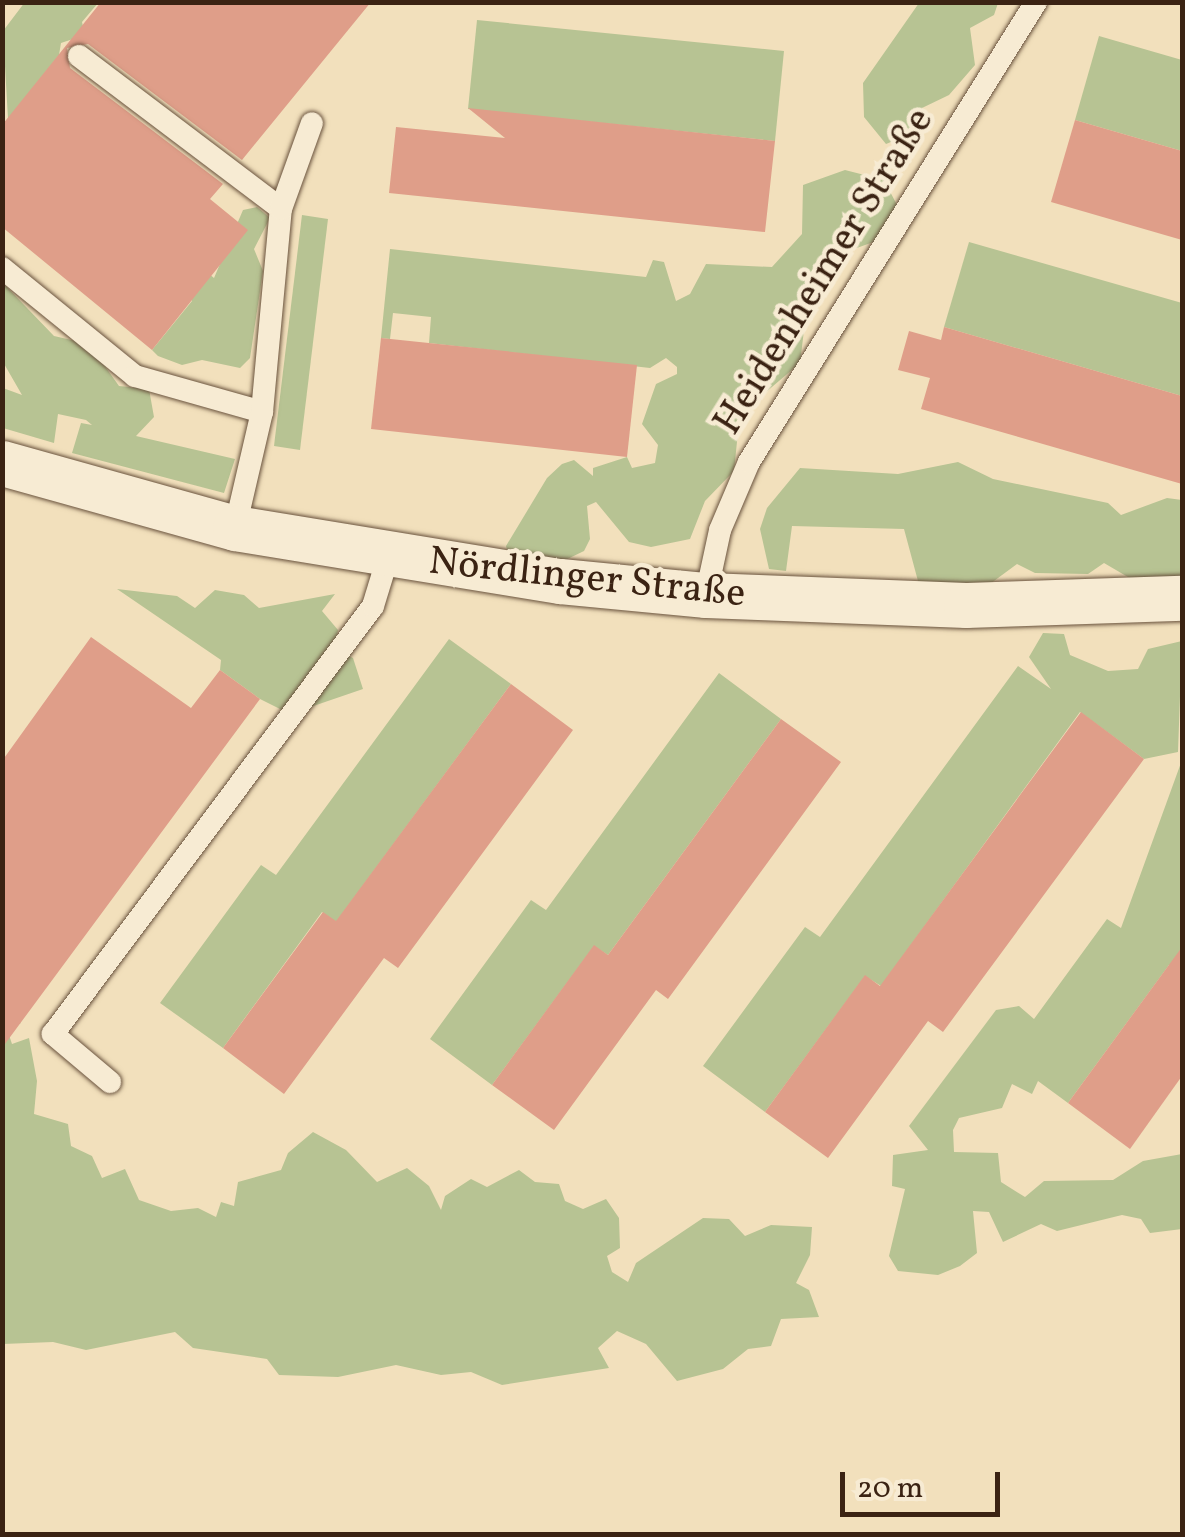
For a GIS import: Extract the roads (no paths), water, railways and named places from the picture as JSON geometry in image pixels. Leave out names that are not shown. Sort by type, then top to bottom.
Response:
[{"type":"street","name":"Nördlinger Straße","points":[[2,463],[235,528],[388,557],[706,595],[966,605],[1182,598]]},
{"type":"lane","name":"Heidenheimer Straße","points":[[706,595],[720,530],[749,462],[1036,2]]},
{"type":"lane","points":[[79,56],[281,210]]},
{"type":"lane","points":[[235,528],[262,412],[281,210],[312,124]]},
{"type":"lane","points":[[2,268],[135,376],[262,412]]},
{"type":"lane","points":[[110,1082],[53,1034],[373,606],[388,557]]}]
